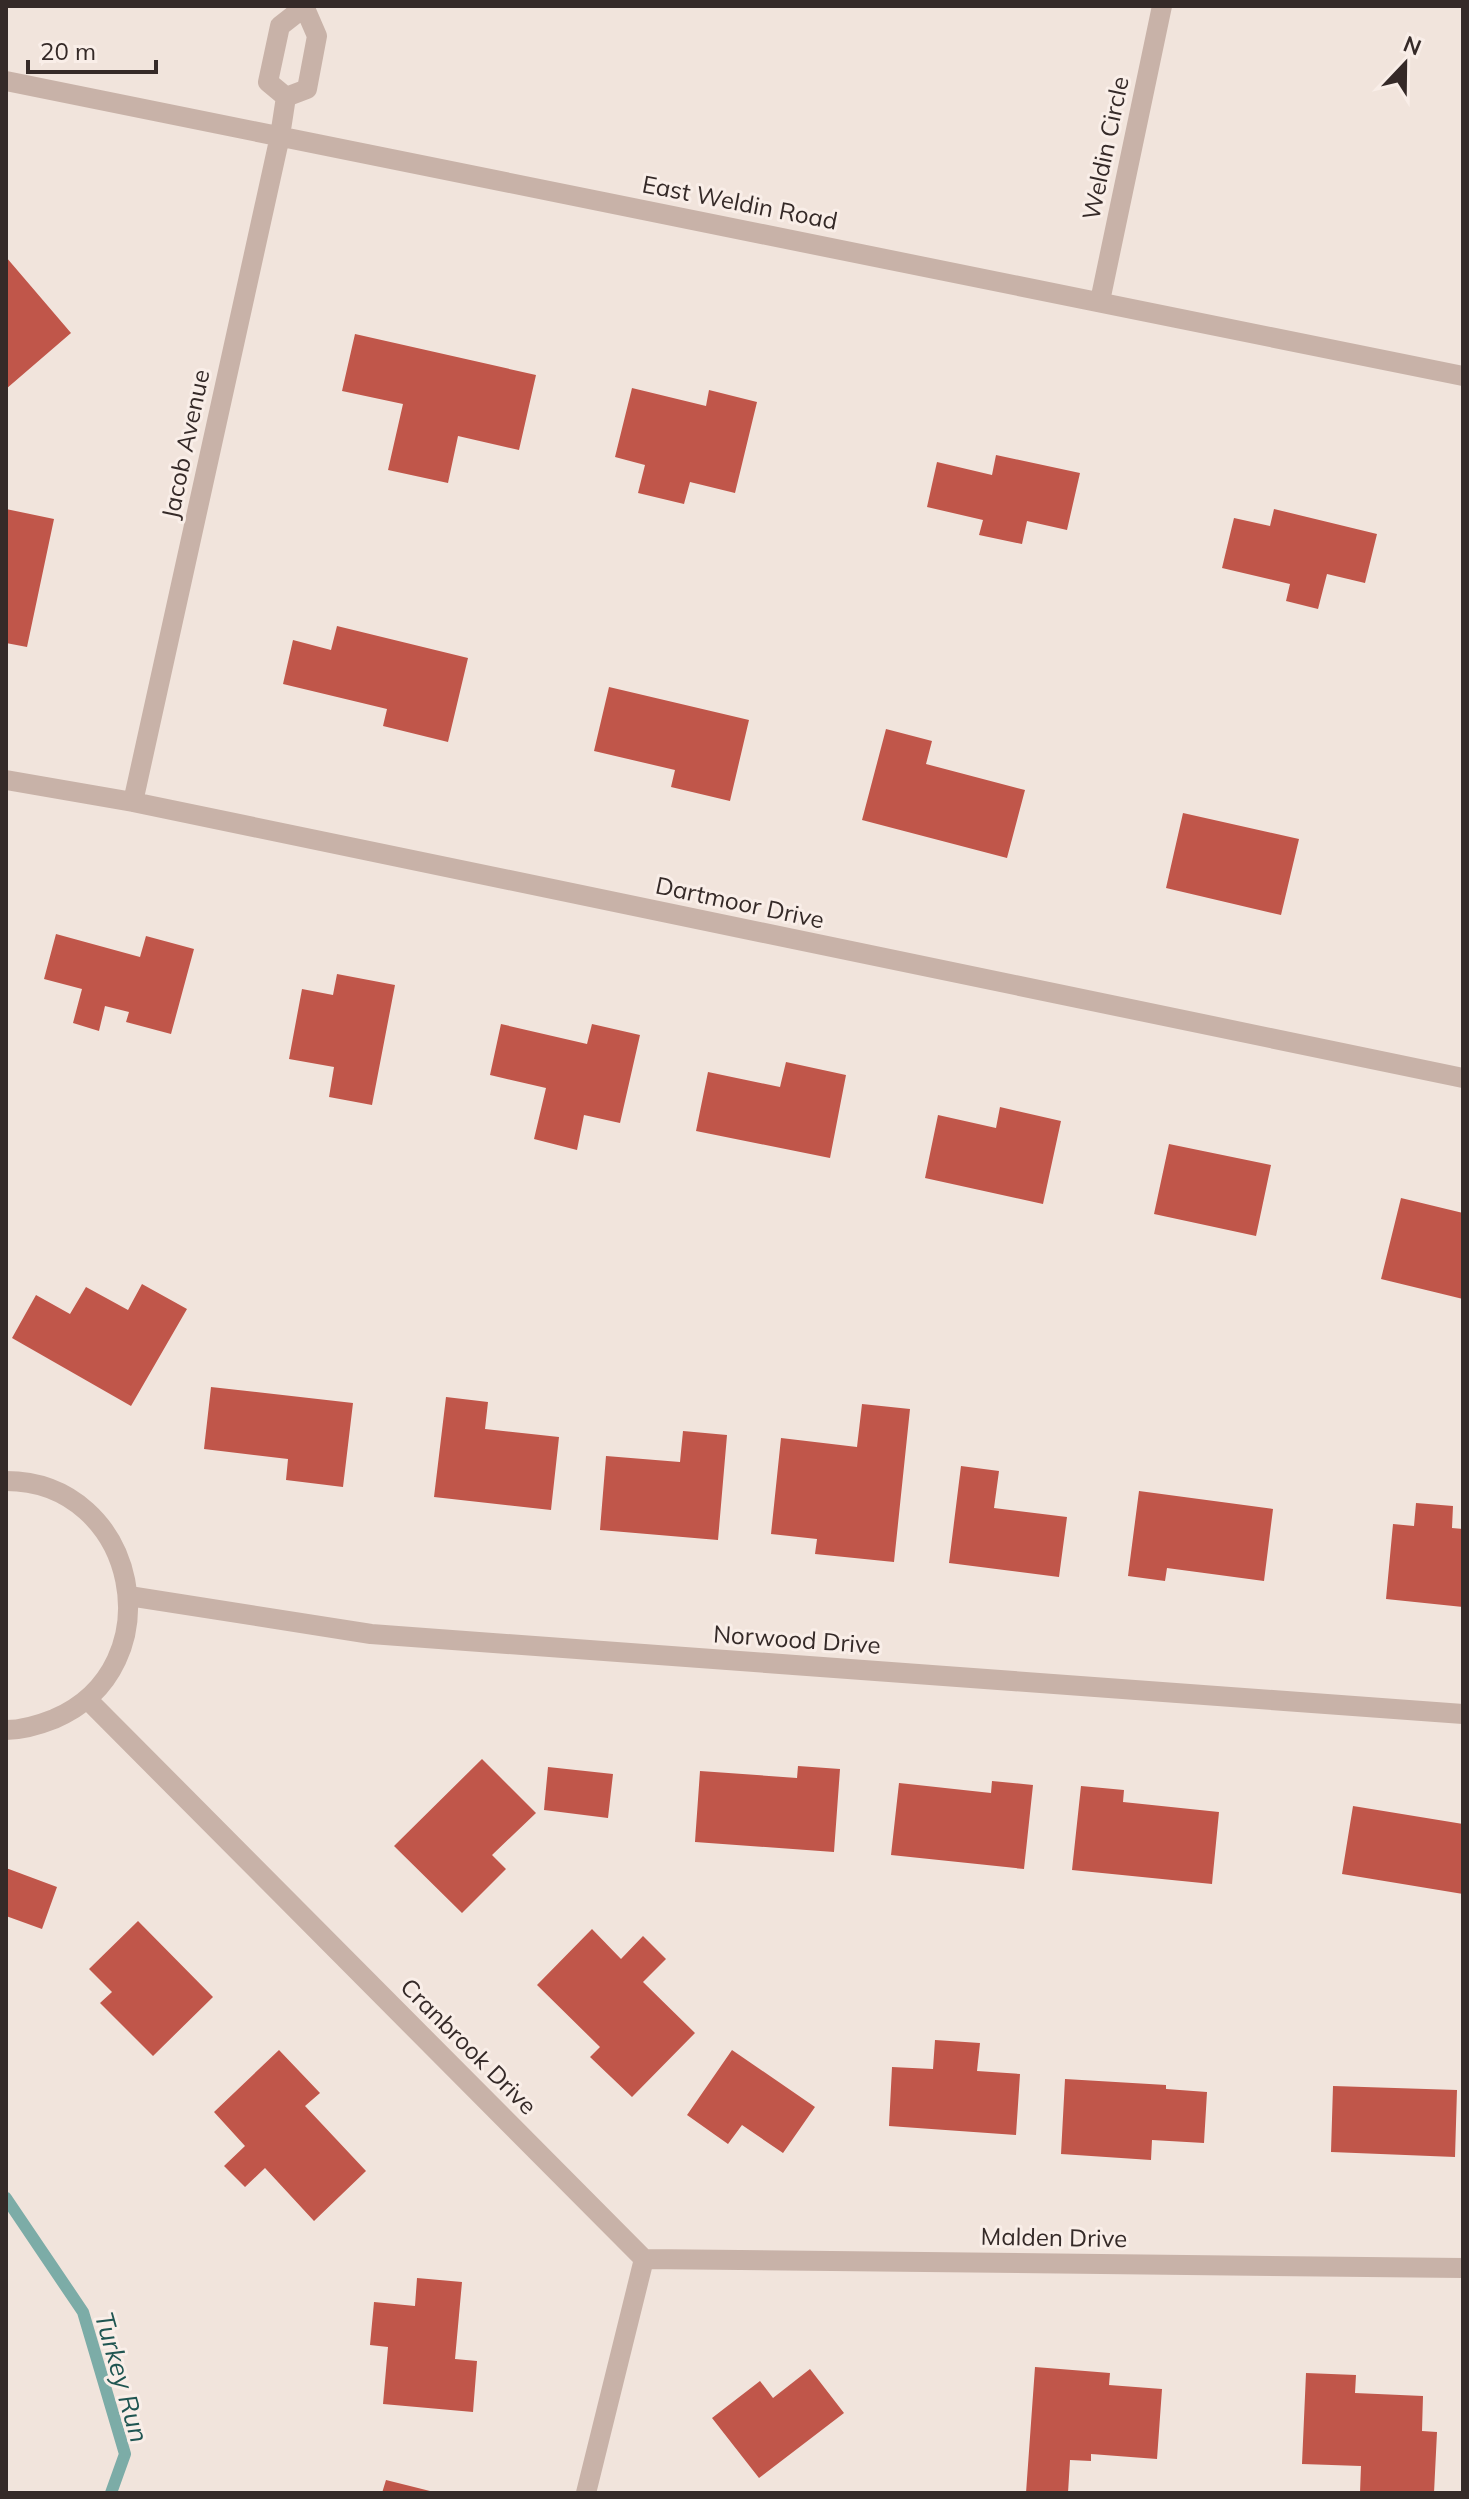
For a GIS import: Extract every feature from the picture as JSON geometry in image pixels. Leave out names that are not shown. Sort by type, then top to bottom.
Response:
[{"type":"street","name":"Weldin Circle","points":[[1100,301],[1162,6]]},
{"type":"street","points":[[303,7],[317,36],[307,89],[286,97],[268,82],[280,26],[303,7]]},
{"type":"street","name":"East Weldin Road","points":[[6,81],[1463,376]]},
{"type":"street","name":"Jacob Avenue","points":[[133,802],[280,136],[286,97]]},
{"type":"street","name":"Dartmoor Drive","points":[[6,780],[133,802],[1463,1078]]},
{"type":"street","points":[[6,1481],[46,1487],[72,1500],[94,1519],[112,1541],[123,1567],[129,1596],[124,1642],[103,1683],[68,1713],[40,1725],[6,1730]]},
{"type":"street","name":"Norwood Drive","points":[[129,1596],[371,1634],[1463,1714]]},
{"type":"street","name":"Cranbrook Drive","points":[[87,1699],[644,2259]]},
{"type":"street","points":[[586,2493],[644,2259]]},
{"type":"street","name":"Malden Drive","points":[[644,2259],[1463,2268]]},
{"type":"building","points":[[6,257],[71,333],[6,389]]},
{"type":"building","points":[[355,334],[536,375],[519,450],[458,436],[448,483],[388,470],[403,404],[342,391]]},
{"type":"building","points":[[632,388],[706,406],[709,390],[757,402],[735,493],[690,482],[684,504],[638,493],[645,465],[615,457]]},
{"type":"building","points":[[996,455],[1080,473],[1067,530],[1027,521],[1022,544],[979,535],[983,520],[927,507],[937,462],[992,475]]},
{"type":"building","points":[[6,509],[54,519],[27,647],[6,643]]},
{"type":"building","points":[[1274,509],[1377,534],[1365,583],[1327,574],[1318,609],[1286,601],[1290,584],[1222,568],[1234,518],[1270,526]]},
{"type":"building","points":[[337,626],[468,658],[448,742],[383,726],[387,709],[283,684],[293,640],[331,650]]},
{"type":"building","points":[[609,687],[749,720],[730,801],[671,787],[675,770],[594,751]]},
{"type":"building","points":[[886,729],[932,741],[926,764],[1025,790],[1007,858],[862,820]]},
{"type":"building","points":[[1183,813],[1299,839],[1281,915],[1166,888]]},
{"type":"building","points":[[56,934],[140,957],[146,936],[194,949],[171,1034],[126,1022],[129,1012],[105,1006],[99,1031],[73,1023],[82,989],[44,979]]},
{"type":"building","points":[[337,974],[395,985],[372,1105],[329,1097],[334,1067],[289,1059],[302,989],[333,995]]},
{"type":"building","points":[[501,1024],[587,1044],[592,1024],[640,1035],[620,1123],[584,1115],[577,1150],[534,1139],[546,1088],[490,1075]]},
{"type":"building","points":[[786,1062],[846,1075],[830,1158],[696,1131],[708,1072],[780,1087]]},
{"type":"building","points":[[1000,1107],[1061,1121],[1043,1204],[925,1178],[938,1115],[996,1128]]},
{"type":"building","points":[[1169,1144],[1271,1165],[1256,1236],[1154,1214]]},
{"type":"building","points":[[1401,1198],[1463,1213],[1463,1299],[1381,1279]]},
{"type":"building","points":[[142,1284],[187,1309],[131,1406],[12,1338],[36,1295],[70,1314],[86,1287],[128,1310]]},
{"type":"building","points":[[211,1387],[353,1403],[343,1487],[286,1480],[288,1459],[204,1449]]},
{"type":"building","points":[[446,1397],[488,1402],[485,1429],[559,1437],[551,1510],[434,1497]]},
{"type":"building","points":[[862,1404],[910,1409],[894,1562],[815,1554],[817,1539],[771,1534],[781,1438],[857,1447]]},
{"type":"building","points":[[683,1431],[727,1435],[718,1540],[600,1530],[606,1456],[680,1462]]},
{"type":"building","points":[[961,1466],[999,1471],[994,1508],[1067,1517],[1059,1577],[949,1563]]},
{"type":"building","points":[[1139,1491],[1273,1509],[1264,1581],[1167,1568],[1165,1581],[1128,1576]]},
{"type":"building","points":[[1416,1503],[1453,1506],[1452,1528],[1463,1529],[1463,1607],[1386,1599],[1393,1524],[1414,1526]]},
{"type":"building","points":[[482,1759],[536,1813],[492,1855],[506,1869],[462,1913],[394,1846]]},
{"type":"building","points":[[798,1766],[840,1769],[834,1852],[695,1842],[700,1771],[797,1778]]},
{"type":"building","points":[[548,1767],[613,1774],[608,1818],[544,1810]]},
{"type":"building","points":[[992,1781],[1033,1785],[1024,1869],[891,1855],[899,1783],[991,1793]]},
{"type":"building","points":[[1081,1786],[1124,1790],[1123,1802],[1219,1812],[1212,1884],[1072,1870]]},
{"type":"building","points":[[1353,1806],[1463,1824],[1463,1894],[1342,1874]]},
{"type":"building","points":[[6,1868],[57,1887],[42,1929],[6,1916]]},
{"type":"building","points":[[138,1921],[213,1997],[153,2056],[100,2003],[112,1992],[89,1969]]},
{"type":"building","points":[[592,1929],[621,1959],[643,1936],[666,1959],[643,1982],[695,2033],[632,2097],[590,2057],[600,2047],[537,1985]]},
{"type":"building","points":[[935,2040],[980,2043],[977,2071],[1020,2074],[1016,2135],[889,2126],[892,2067],[933,2069]]},
{"type":"building","points":[[279,2050],[320,2093],[305,2106],[366,2171],[314,2221],[265,2168],[245,2187],[224,2166],[245,2146],[214,2112]]},
{"type":"building","points":[[732,2050],[815,2107],[783,2153],[742,2125],[728,2144],[687,2115]]},
{"type":"building","points":[[1065,2079],[1166,2085],[1166,2089],[1207,2092],[1204,2143],[1152,2140],[1151,2160],[1061,2154]]},
{"type":"building","points":[[1333,2086],[1457,2090],[1455,2157],[1331,2152]]},
{"type":"building","points":[[417,2278],[462,2282],[455,2359],[477,2361],[473,2412],[383,2404],[388,2347],[370,2345],[374,2302],[415,2306]]},
{"type":"building","points":[[1035,2367],[1110,2373],[1109,2385],[1162,2389],[1157,2459],[1091,2454],[1091,2461],[1070,2460],[1068,2493],[1026,2493]]},
{"type":"building","points":[[810,2369],[844,2413],[759,2478],[712,2418],[760,2381],[773,2398]]},
{"type":"building","points":[[1306,2373],[1356,2375],[1355,2393],[1423,2396],[1422,2431],[1437,2432],[1434,2493],[1360,2493],[1361,2466],[1302,2464]]},
{"type":"building","points":[[386,2480],[434,2492],[434,2493],[382,2493]]},
{"type":"waterway","name":"Turkey Run","points":[[6,2198],[83,2312],[125,2454],[111,2493]]}]
